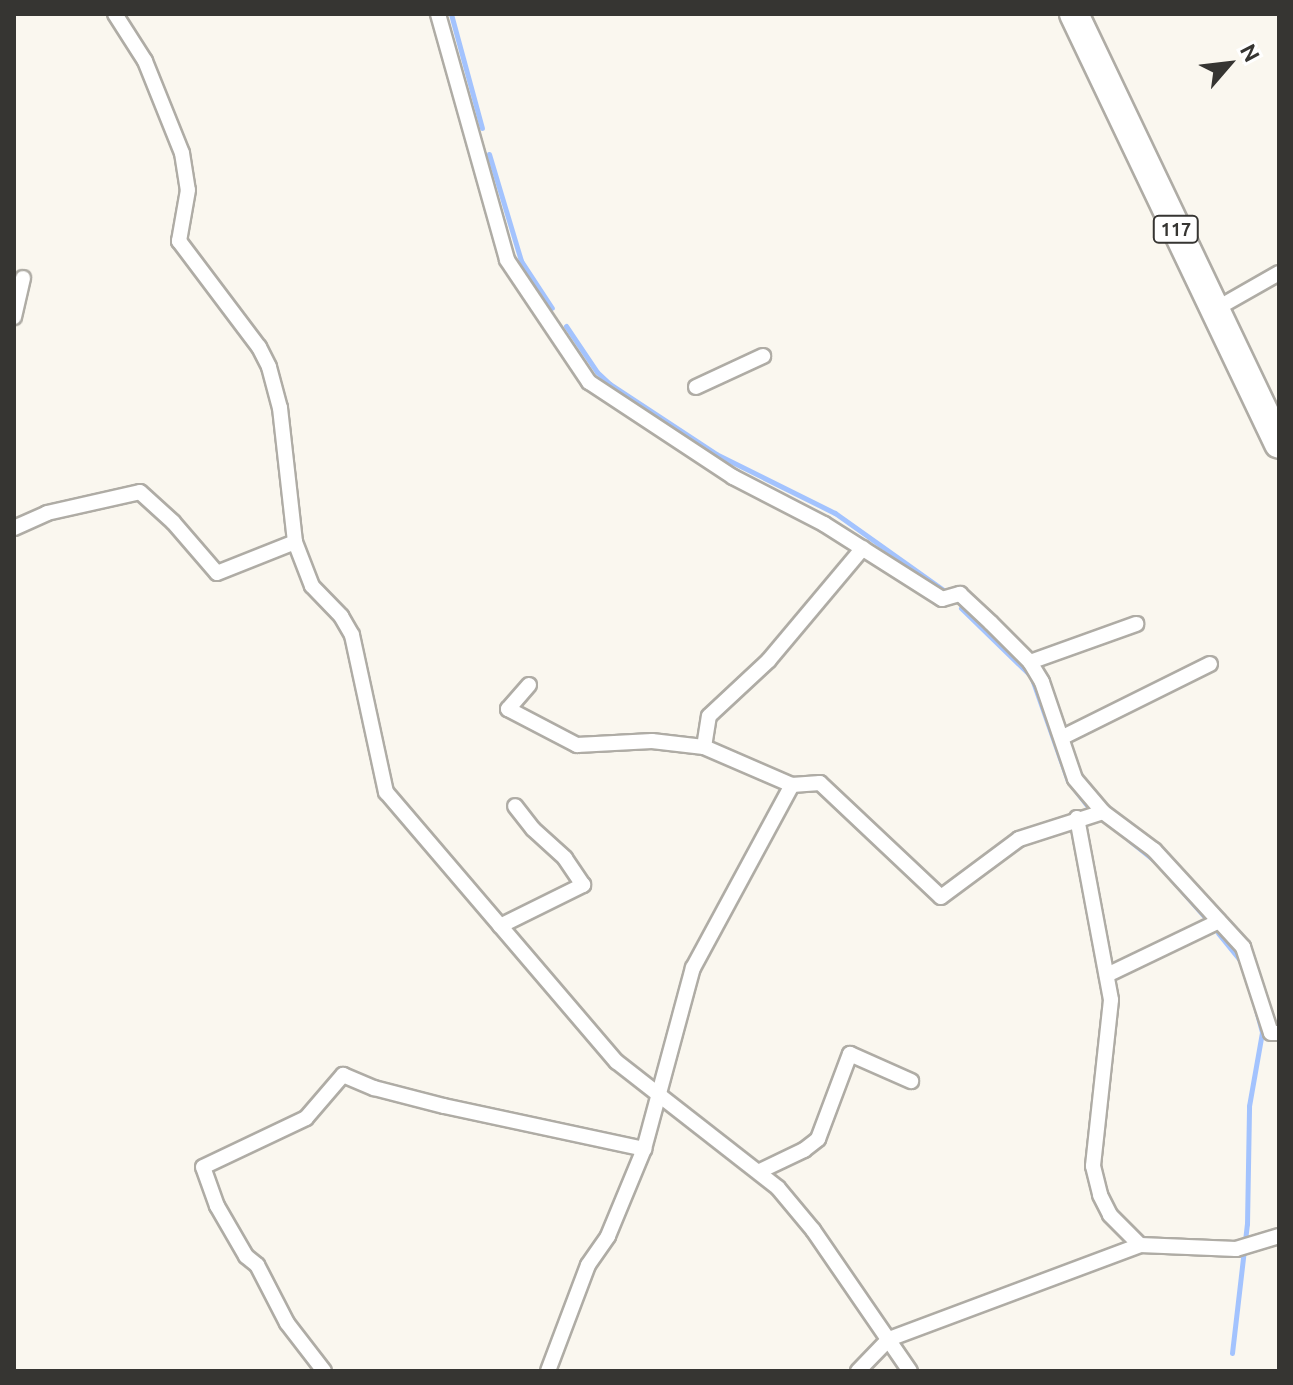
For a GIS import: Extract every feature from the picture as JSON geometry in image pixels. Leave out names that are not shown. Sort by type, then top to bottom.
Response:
[{"type":"highway","name":"117","points":[[1074,14],[1279,444]]},
{"type":"street","points":[[438,14],[507,260],[589,382],[733,477],[773,496],[863,548],[942,599],[960,594],[1030,662],[1052,704],[1075,779],[1103,812],[1154,850],[1250,959],[1271,1033],[1279,1033]]},
{"type":"street","points":[[119,15],[145,61],[182,153],[188,190],[179,241],[259,347],[269,367],[280,408],[295,542],[312,586],[341,616],[352,635],[386,792],[617,1062],[760,1171],[813,1230],[910,1371]]},
{"type":"street","points":[[1214,310],[1279,273]]},
{"type":"street","points":[[14,317],[23,278]]},
{"type":"street","points":[[696,387],[763,356]]},
{"type":"street","points":[[14,528],[47,513],[140,492],[173,522],[217,573],[295,542]]},
{"type":"street","points":[[704,747],[709,716],[769,660],[863,548]]},
{"type":"street","points":[[1030,662],[1136,624]]},
{"type":"street","points":[[1063,737],[1210,664]]},
{"type":"street","points":[[529,685],[508,709],[577,745],[652,741],[704,747],[792,785],[820,783],[941,897],[1019,839],[1103,812]]},
{"type":"street","points":[[548,1371],[588,1265],[608,1236],[644,1149],[693,968],[792,785]]},
{"type":"street","points":[[500,926],[583,885],[565,858],[541,837],[515,806]]},
{"type":"street","points":[[1077,818],[1111,1000],[1093,1166],[1100,1195],[1110,1215],[1140,1245]]},
{"type":"street","points":[[1107,975],[1219,921]]},
{"type":"street","points":[[760,1171],[804,1150],[818,1139],[850,1054],[911,1081]]},
{"type":"street","points":[[324,1371],[287,1323],[257,1265],[246,1256],[217,1206],[203,1167],[306,1118],[343,1075],[374,1088],[444,1106],[644,1149]]},
{"type":"street","points":[[858,1371],[889,1339],[1140,1245],[1248,1246],[1279,1236]]},
{"type":"waterway","points":[[451,14],[482,128]]},
{"type":"waterway","points":[[489,154],[521,261],[552,308]]},
{"type":"waterway","points":[[566,326],[597,372],[610,384],[716,454],[835,513],[946,592]]},
{"type":"waterway","points":[[961,608],[1031,676],[1068,781],[1087,805]]},
{"type":"waterway","points":[[1129,840],[1155,861]]},
{"type":"waterway","points":[[1167,874],[1204,916]]},
{"type":"waterway","points":[[1218,933],[1242,963]]},
{"type":"waterway","points":[[1232,1353],[1247,1224],[1249,1106],[1262,1032],[1254,1003]]}]
